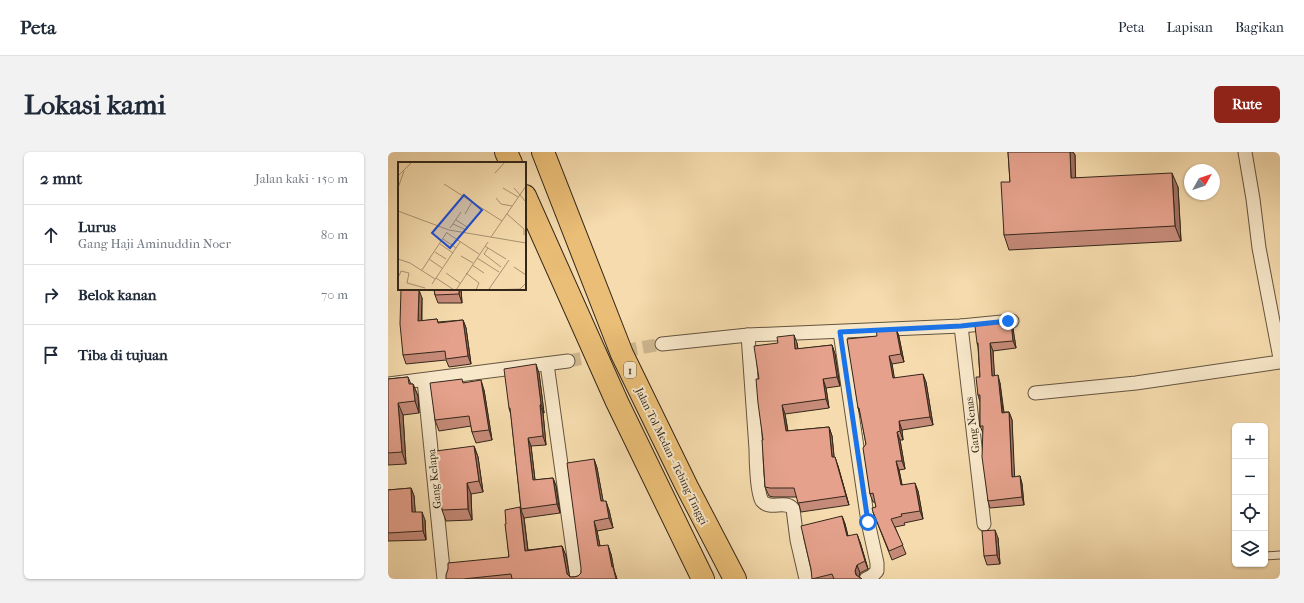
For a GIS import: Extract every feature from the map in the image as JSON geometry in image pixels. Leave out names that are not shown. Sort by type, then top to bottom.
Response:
[{"type":"highway","points":[[506,152],[511,162]]},
{"type":"highway","name":"Jalan Tol Medan - Tebing Tinggi","points":[[543,152],[622,354],[687,487],[735,579]]},
{"type":"highway","name":"1","points":[[526,198],[617,402],[703,579]]},
{"type":"street","points":[[1244,152],[1253,199],[1259,248],[1280,358]]},
{"type":"street","points":[[662,344],[748,335],[961,326],[1012,321]]},
{"type":"street","name":"Gang Nenas","points":[[961,326],[984,524]]},
{"type":"street","points":[[840,332],[868,522],[877,558],[877,571],[866,579]]},
{"type":"street","points":[[748,335],[760,497],[767,505],[773,506],[784,504],[790,505],[793,509],[797,540],[806,579]]},
{"type":"street","points":[[388,384],[568,361]]},
{"type":"street","points":[[1035,393],[1136,383],[1280,362]]},
{"type":"street","points":[[547,364],[577,579]]},
{"type":"street","name":"Gang Kelapa","points":[[424,380],[444,579]]},
{"type":"lane","points":[[1268,556],[1280,555]]},
{"type":"building","points":[[1008,152],[1070,152],[1071,178],[1172,173],[1175,226],[1004,235],[1001,182],[1010,182]]},
{"type":"building","points":[[401,290],[419,290],[418,321],[437,319],[438,323],[463,320],[468,356],[446,359],[445,351],[403,355],[400,324]]},
{"type":"building","points":[[434,290],[459,290],[459,294],[435,295]]},
{"type":"building","points":[[1011,322],[1013,341],[990,343],[992,376],[998,375],[1002,413],[1009,412],[1012,477],[1020,476],[1022,497],[988,501],[982,457],[983,426],[980,426],[980,395],[978,395],[976,377],[980,377],[978,343],[975,326]]},
{"type":"building","points":[[896,328],[901,354],[889,356],[893,378],[923,374],[930,417],[899,421],[900,431],[897,432],[902,461],[896,461],[901,485],[915,483],[920,511],[901,514],[902,516],[891,519],[903,545],[889,551],[872,508],[876,507],[873,493],[870,494],[863,448],[866,444],[858,408],[847,339],[877,336],[876,329]]},
{"type":"building","points":[[794,335],[795,349],[832,345],[837,377],[823,379],[826,399],[782,405],[786,431],[829,427],[832,457],[835,457],[846,496],[798,503],[794,488],[765,487],[763,440],[756,379],[759,379],[754,346],[778,343],[777,337]]},
{"type":"building","points":[[536,364],[543,436],[528,438],[533,480],[553,478],[557,504],[521,509],[510,408],[504,369]]},
{"type":"building","points":[[408,377],[409,384],[413,384],[415,401],[398,403],[402,452],[388,453],[388,379]]},
{"type":"building","points":[[462,379],[463,383],[481,380],[489,430],[472,432],[469,416],[435,420],[430,383]]},
{"type":"building","points":[[474,446],[479,481],[467,483],[468,509],[442,510],[436,451]]},
{"type":"building","points":[[594,459],[601,501],[606,501],[609,518],[594,521],[598,546],[608,545],[616,579],[512,579],[511,574],[463,579],[446,579],[448,563],[509,557],[505,510],[520,507],[525,551],[562,546],[567,574],[570,577],[578,576],[581,573],[581,568],[567,463]]},
{"type":"building","points":[[411,488],[412,512],[422,512],[423,531],[388,533],[388,490]]},
{"type":"building","points":[[842,516],[847,536],[857,534],[865,561],[857,565],[855,571],[856,575],[862,579],[834,579],[832,574],[812,579],[801,526]]},
{"type":"building","points":[[995,530],[997,555],[984,556],[982,531]]},
{"type":"tunnel","points":[[568,361],[662,344]]},
{"type":"route","points":[[868,522],[840,332],[961,326],[1008,321]]}]
